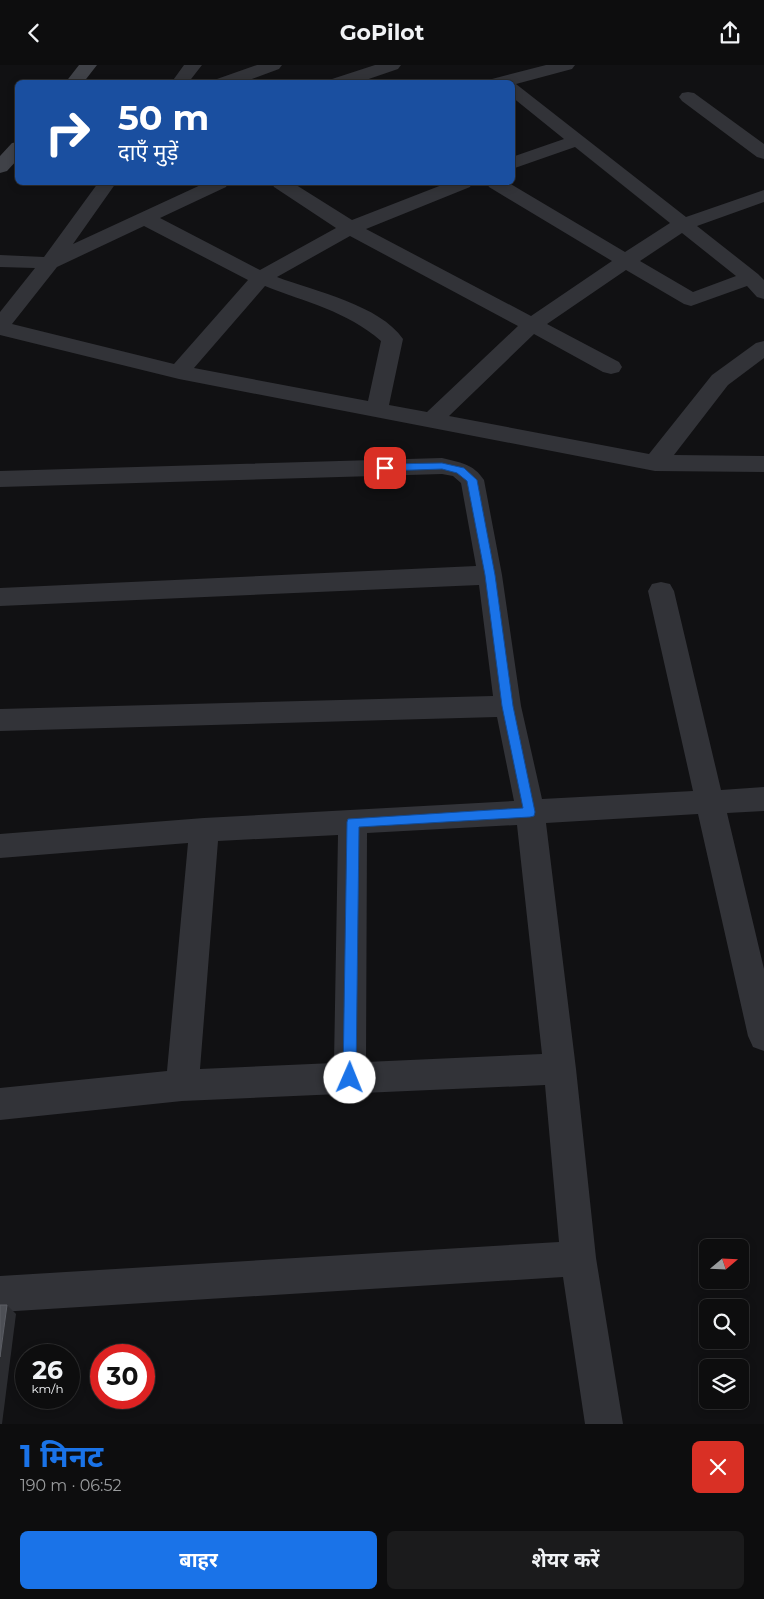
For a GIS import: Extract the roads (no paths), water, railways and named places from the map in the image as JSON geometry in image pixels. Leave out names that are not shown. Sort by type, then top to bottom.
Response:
[{"type":"street","points":[[76,80],[88,65]]},
{"type":"street","points":[[181,80],[193,65]]},
{"type":"street","points":[[347,80],[392,65]]},
{"type":"street","points":[[515,80],[566,65]]},
{"type":"street","points":[[231,80],[268,66]]},
{"type":"street","points":[[515,91],[751,278],[764,293]]},
{"type":"street","points":[[688,97],[764,153]]},
{"type":"street","points":[[515,162],[578,140]]},
{"type":"street","points":[[0,167],[15,150]]},
{"type":"street","points":[[106,185],[50,263],[0,327],[180,372],[655,463],[764,464]]},
{"type":"street","points":[[0,261],[50,263],[215,185]]},
{"type":"street","points":[[284,185],[350,229],[611,367]]},
{"type":"street","points":[[180,372],[261,278],[350,229],[458,185]]},
{"type":"street","points":[[499,185],[691,300],[751,278]]},
{"type":"street","points":[[431,421],[531,325],[624,261],[683,223],[764,196]]},
{"type":"street","points":[[146,219],[261,278],[318,297],[363,317],[383,330],[392,339],[377,410]]},
{"type":"street","points":[[655,463],[720,380],[764,349]]},
{"type":"street","points":[[0,479],[442,466],[460,470],[472,480],[490,575],[508,706],[530,812],[560,1069],[578,1258],[604,1424]]},
{"type":"street","points":[[0,597],[490,575]]},
{"type":"street","points":[[660,591],[764,1036]]},
{"type":"street","points":[[0,720],[508,706]]},
{"type":"street","points":[[0,845],[353,822],[764,799]]},
{"type":"street","points":[[350,1078],[353,822]]},
{"type":"street","points":[[182,1085],[204,831]]},
{"type":"street","points":[[0,1104],[182,1085],[560,1069]]},
{"type":"street","points":[[0,1295],[578,1258]]}]
